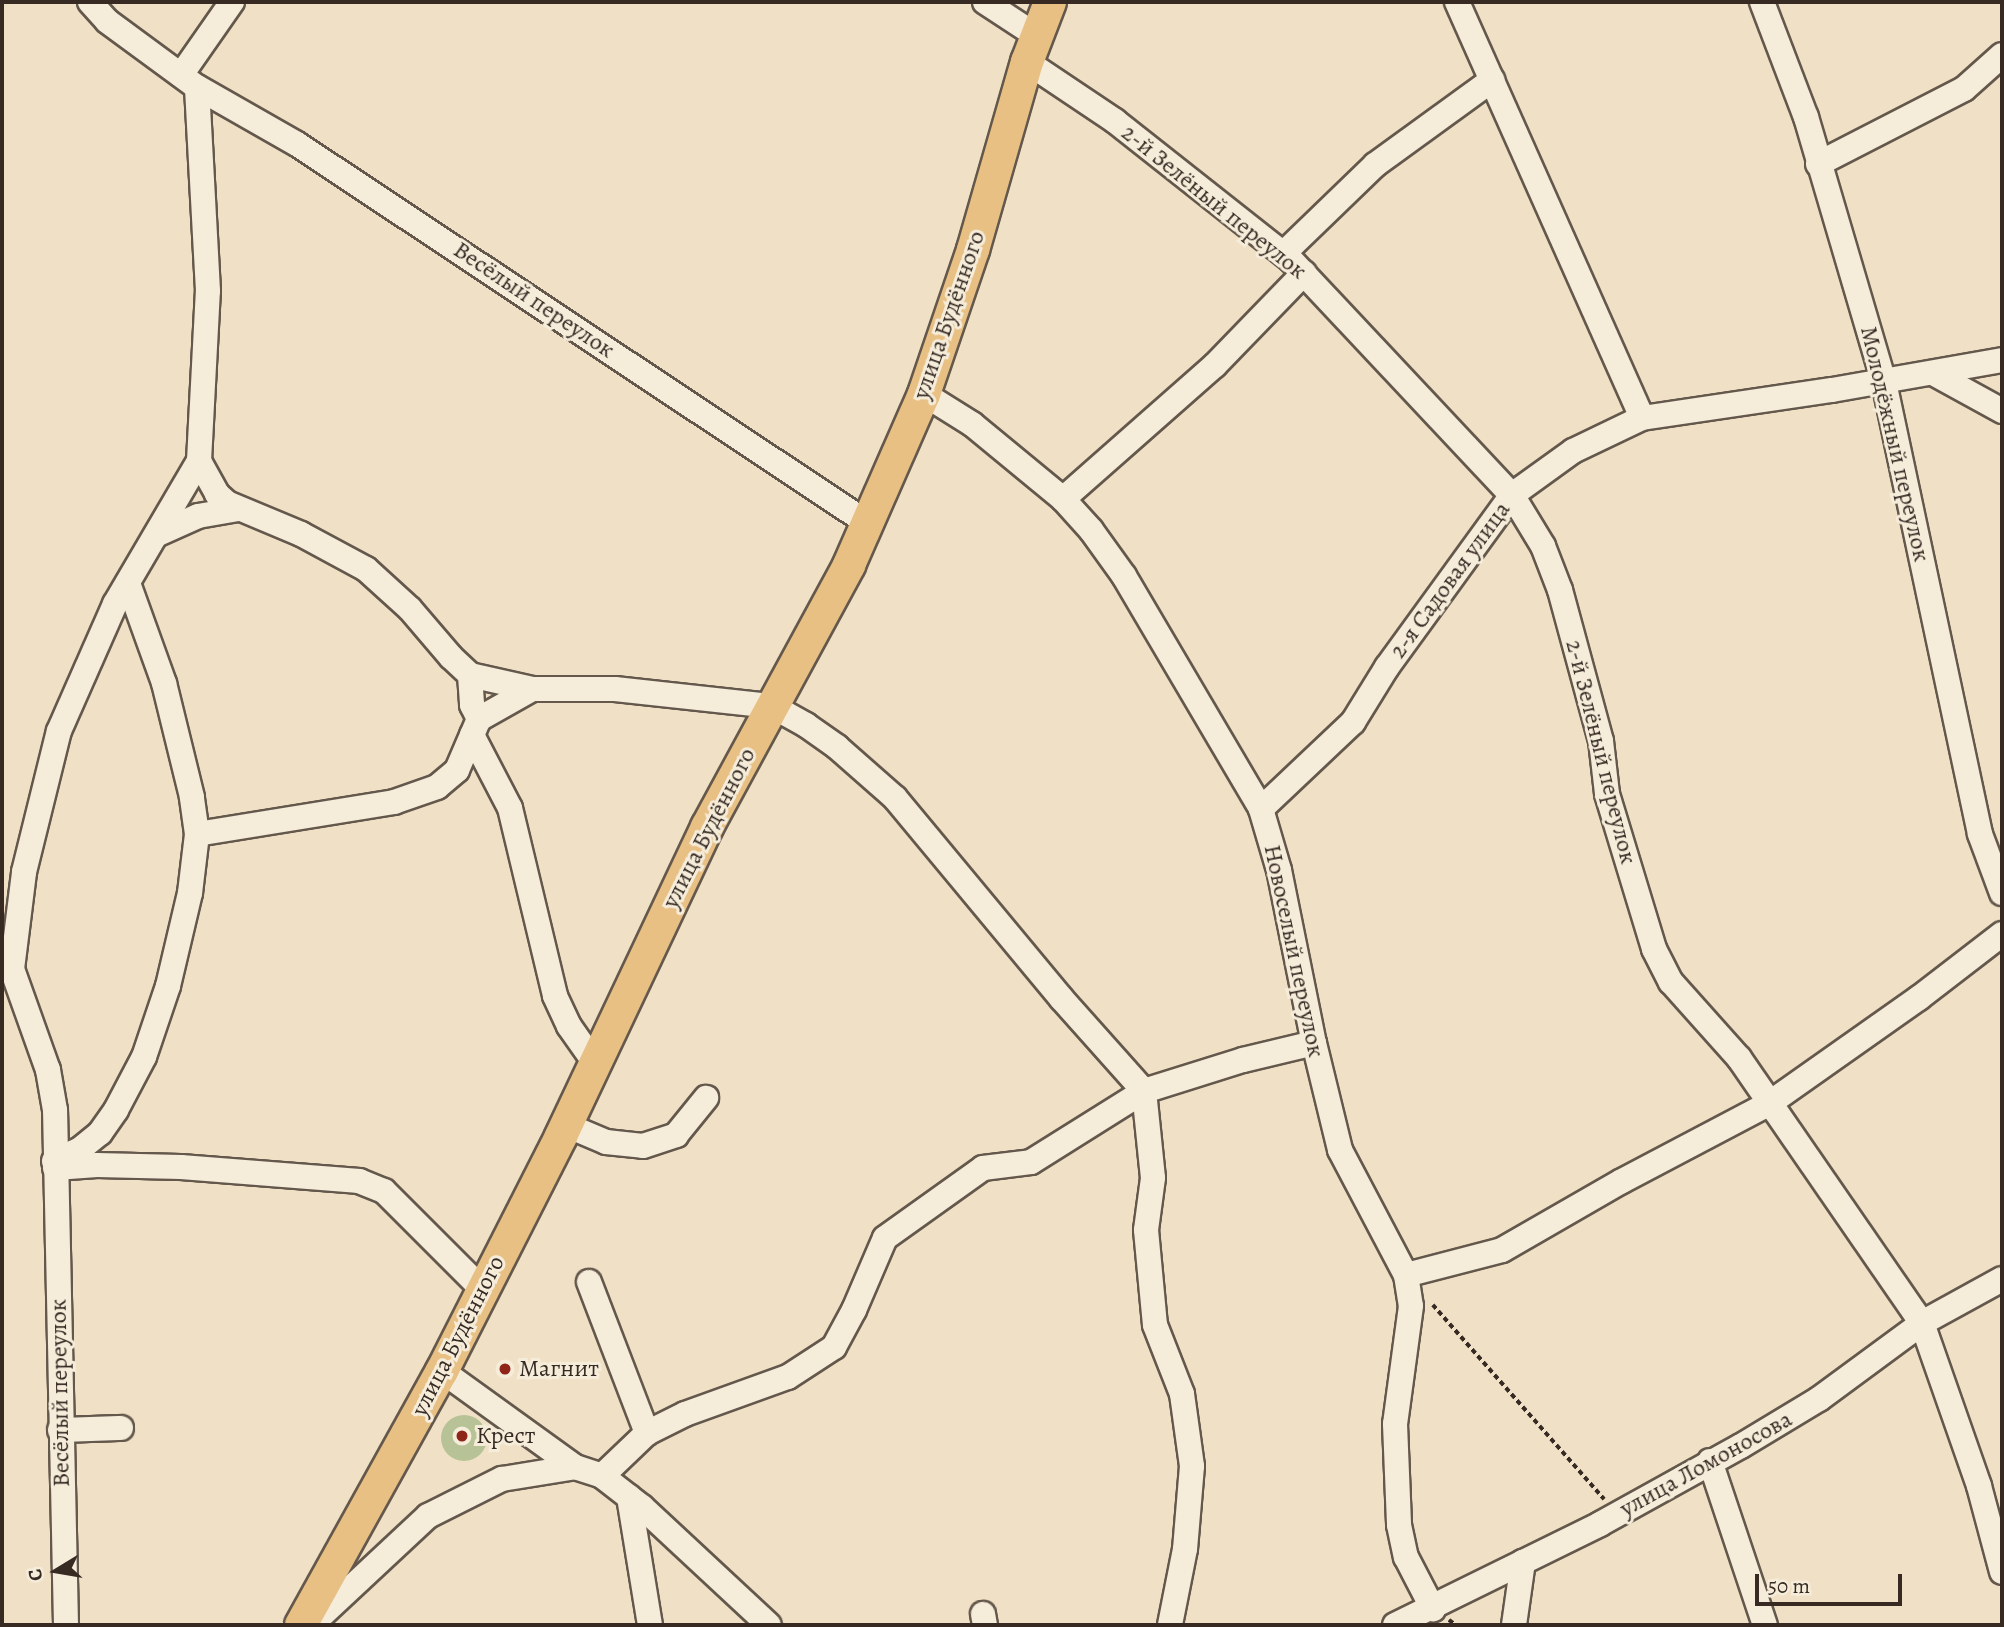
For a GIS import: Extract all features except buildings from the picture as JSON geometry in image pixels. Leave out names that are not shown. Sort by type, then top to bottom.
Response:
[{"type":"main road","name":"улица Будённого","points":[[301,1625],[442,1371],[566,1125],[707,827],[849,565],[924,394],[973,250],[1032,49],[1050,2]]},
{"type":"street","name":"Весёлый переулок","points":[[90,2],[107,21],[189,81],[297,144],[866,522]]},
{"type":"street","points":[[189,81],[232,2]]},
{"type":"street","name":"2-й Зелёный переулок","points":[[985,2],[1032,49],[1115,121],[1284,253],[1512,495],[1543,546],[1560,590],[1601,741],[1607,794],[1654,949],[1671,982],[1739,1058],[1922,1323],[1979,1486],[2002,1572]]},
{"type":"street","points":[[1457,2],[1642,418]]},
{"type":"street","name":"Молодёжный переулок","points":[[1762,2],[1806,117],[1884,382],[1980,834],[2002,893]]},
{"type":"street","points":[[1818,164],[1964,89],[2002,55]]},
{"type":"street","points":[[1284,253],[1375,165],[1492,80]]},
{"type":"street","name":"Весёлый переулок","points":[[66,1625],[54,1165],[55,1110],[48,1070],[7,967],[24,872],[59,731],[115,604],[199,461],[208,291],[189,81]]},
{"type":"street","points":[[1063,499],[1215,365],[1304,273]]},
{"type":"street","name":"2-я Садовая улица","points":[[1261,809],[1353,722],[1387,667],[1512,495],[1573,452],[1642,418],[1884,382],[2002,360]]},
{"type":"street","points":[[1933,373],[2002,411]]},
{"type":"street","name":"Новоселый переулок","points":[[924,394],[972,424],[1063,499],[1091,530],[1124,576],[1261,809],[1279,870],[1314,1043],[1340,1150],[1406,1275],[1411,1306],[1395,1424],[1399,1525],[1406,1557],[1433,1609]]},
{"type":"street","points":[[199,461],[217,494],[238,509],[301,534],[366,569],[410,609],[470,675],[532,689],[615,689],[772,706],[837,747],[895,798],[1060,998],[1143,1091],[1153,1178],[1146,1230],[1155,1325],[1182,1394],[1192,1466],[1185,1549],[1170,1625]]},
{"type":"street","points":[[158,534],[198,516],[238,509]]},
{"type":"street","points":[[54,1165],[100,1133],[117,1110],[144,1057],[168,986],[190,892],[197,834],[183,749],[164,683],[128,583]]},
{"type":"street","points":[[470,675],[471,705],[476,727],[510,808],[555,996],[569,1026],[595,1063]]},
{"type":"street","points":[[197,834],[394,802],[437,787],[457,770],[476,727],[532,689]]},
{"type":"street","points":[[1406,1275],[1502,1250],[1622,1181],[1770,1103],[1919,998],[2002,934]]},
{"type":"street","points":[[602,1476],[648,1433],[685,1414],[788,1377],[834,1347],[854,1310],[884,1238],[983,1168],[1031,1162],[1143,1091],[1243,1060],[1314,1043]]},
{"type":"street","points":[[566,1125],[606,1142],[643,1146],[676,1135],[706,1098]]},
{"type":"street","points":[[54,1165],[181,1167],[359,1181],[384,1191],[482,1289]]},
{"type":"street","name":"улица Ломоносова","points":[[1395,1625],[1433,1609],[1617,1514],[1741,1446],[1819,1399],[1922,1323],[2002,1279]]},
{"type":"street","points":[[589,1282],[648,1433]]},
{"type":"street","points":[[442,1371],[575,1467],[602,1476],[629,1497],[769,1625]]},
{"type":"street","points":[[60,1430],[121,1428]]},
{"type":"street","points":[[1710,1461],[1765,1625]]},
{"type":"street","points":[[311,1625],[428,1516],[502,1479],[575,1467]]},
{"type":"street","points":[[629,1497],[650,1625]]},
{"type":"street","points":[[1514,1625],[1523,1562]]},
{"type":"path","points":[[1406,1275],[1617,1514]]},
{"type":"green space","points":[[464,1415],[480,1422],[487,1438],[480,1454],[464,1461],[448,1454],[441,1438],[448,1422]]},
{"type":"place","name":"Магнит","points":[[505,1369]]},
{"type":"place","name":"Крест","points":[[462,1436]]}]
